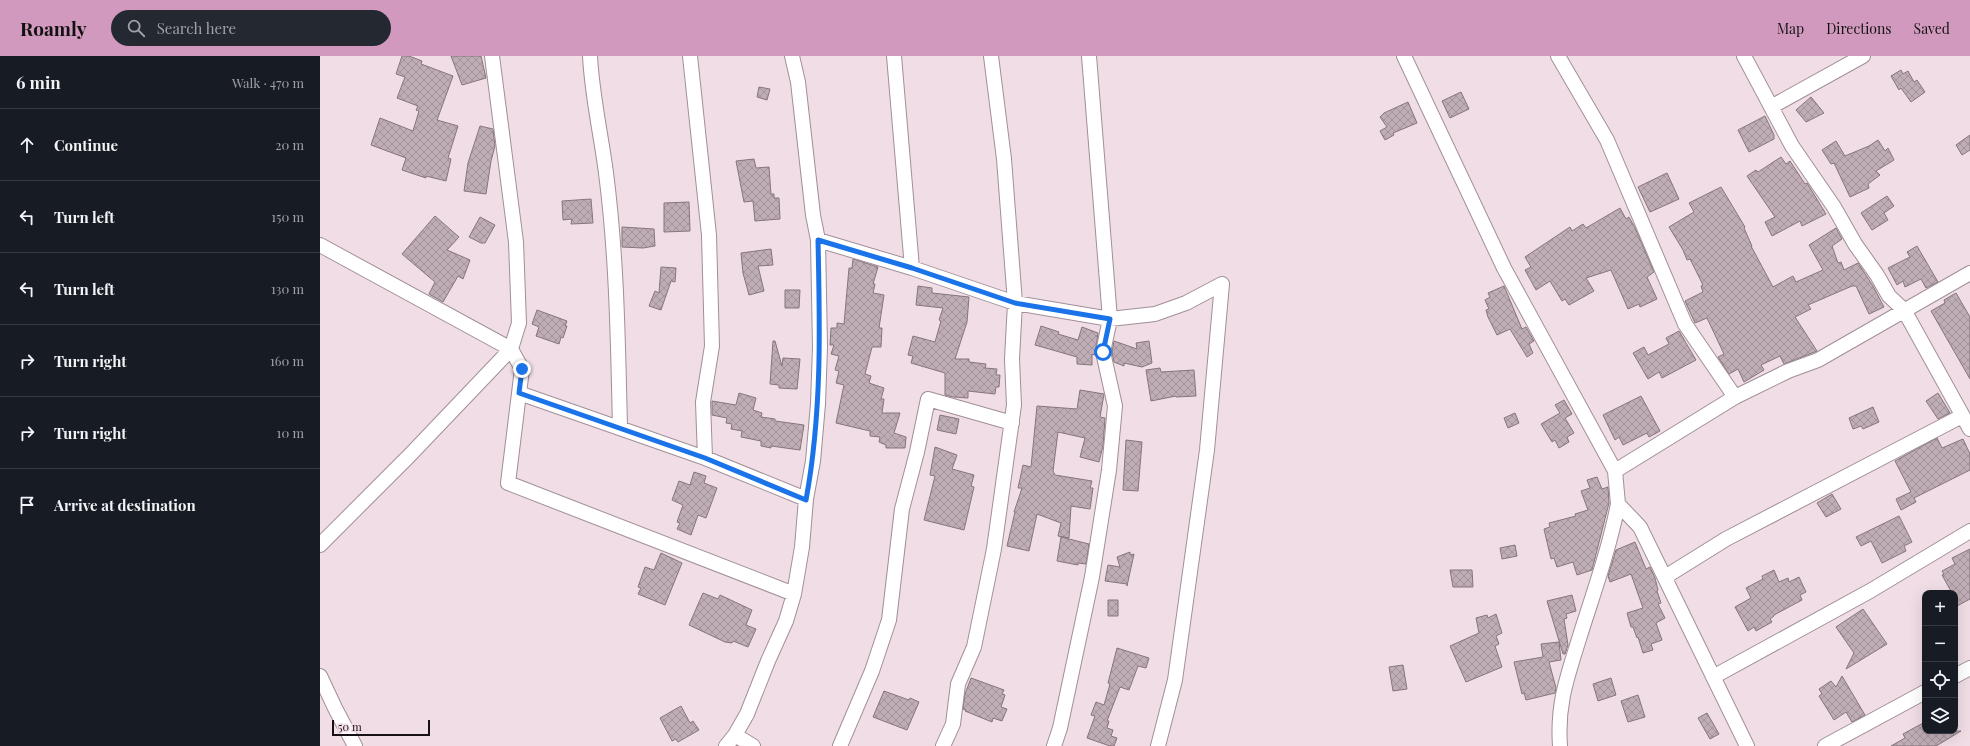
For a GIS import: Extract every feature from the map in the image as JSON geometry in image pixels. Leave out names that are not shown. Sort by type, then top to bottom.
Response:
[{"type":"street","points":[[320,545],[511,349],[520,323],[516,242],[492,56]]},
{"type":"street","points":[[590,56],[592,86],[606,174],[616,304],[620,428]]},
{"type":"street","points":[[690,56],[709,234],[712,346],[703,402],[705,458]]},
{"type":"street","points":[[726,746],[735,735],[746,714],[786,621],[794,594],[802,548],[806,500],[813,461],[818,404],[820,347],[818,240],[813,215],[798,82],[792,56]]},
{"type":"street","points":[[894,56],[912,268]]},
{"type":"street","points":[[943,746],[953,724],[958,684],[974,647],[994,549],[1014,405],[1012,359],[1015,303],[1004,159],[991,56]]},
{"type":"street","points":[[1054,746],[1060,728],[1092,577],[1109,470],[1115,406],[1103,352],[1110,319],[1089,56]]},
{"type":"street","points":[[1404,56],[1504,268],[1615,471],[1618,504],[1602,564],[1562,694],[1558,723],[1560,746]]},
{"type":"street","points":[[1558,56],[1607,140],[1685,324],[1735,397]]},
{"type":"street","points":[[1744,56],[1792,146],[1834,207],[1855,244],[1877,275],[1889,296],[1904,310],[1970,429]]},
{"type":"street","points":[[1771,107],[1863,56]]},
{"type":"street","points":[[818,240],[912,268],[1015,303],[1110,319],[1155,314],[1186,304],[1222,284],[1207,450],[1175,680],[1158,746]]},
{"type":"street","points":[[320,245],[511,349],[522,369],[508,483],[794,594]]},
{"type":"street","points":[[1615,471],[1735,397],[1788,371],[1818,360],[1970,273]]},
{"type":"street","points":[[519,393],[705,458],[806,500]]},
{"type":"street","points":[[840,746],[872,671],[889,620],[902,509],[917,452],[928,399],[1012,423]]},
{"type":"street","points":[[1665,577],[1726,539],[1962,416]]},
{"type":"street","points":[[1618,504],[1640,527],[1665,577],[1664,579],[1747,746]]},
{"type":"street","points":[[1713,677],[1870,591],[1970,531]]},
{"type":"street","points":[[1958,674],[1970,668]]},
{"type":"street","points":[[320,676],[355,746]]},
{"type":"street","points":[[1826,746],[1922,694]]},
{"type":"street","points":[[735,735],[753,746]]},
{"type":"building","points":[[402,56],[409,56],[422,61],[421,64],[453,76],[437,120],[458,126],[448,158],[451,159],[446,181],[426,176],[426,178],[402,170],[406,158],[371,145],[380,118],[413,131],[419,111],[416,110],[418,106],[397,98],[405,77],[396,74]]},
{"type":"building","points":[[451,56],[481,56],[486,78],[462,85]]},
{"type":"building","points":[[1901,70],[1903,74],[1908,71],[1914,82],[1917,80],[1925,92],[1911,102],[1901,88],[1899,90],[1891,76]]},
{"type":"building","points":[[759,87],[770,89],[767,100],[757,97]]},
{"type":"building","points":[[1461,92],[1469,109],[1450,118],[1442,101]]},
{"type":"building","points":[[1811,97],[1824,113],[1806,122],[1796,110]]},
{"type":"building","points":[[1408,102],[1417,123],[1393,133],[1394,135],[1385,140],[1380,131],[1387,127],[1380,117],[1384,113]]},
{"type":"building","points":[[1765,116],[1774,135],[1774,139],[1749,152],[1738,130]]},
{"type":"building","points":[[480,126],[493,129],[495,146],[486,194],[464,191],[468,163]]},
{"type":"building","points":[[1970,135],[1970,150],[1962,155],[1956,145]]},
{"type":"building","points":[[1878,140],[1885,151],[1888,148],[1894,160],[1876,171],[1880,175],[1868,184],[1869,188],[1850,197],[1834,163],[1831,164],[1822,150],[1836,141],[1845,156],[1869,146]]},
{"type":"building","points":[[1781,157],[1786,164],[1790,161],[1805,184],[1807,183],[1826,214],[1802,226],[1800,221],[1772,236],[1765,222],[1775,217],[1747,176],[1756,170],[1758,172]]},
{"type":"building","points":[[754,159],[756,168],[769,167],[771,194],[774,194],[774,198],[779,198],[780,219],[755,221],[753,201],[744,202],[736,161]]},
{"type":"building","points":[[1667,173],[1679,199],[1650,212],[1638,187]]},
{"type":"building","points":[[1721,187],[1745,227],[1744,228],[1751,246],[1773,287],[1793,276],[1796,282],[1823,270],[1809,245],[1836,228],[1842,239],[1832,246],[1838,263],[1841,262],[1844,270],[1858,263],[1873,286],[1884,307],[1869,314],[1856,286],[1852,286],[1808,305],[1811,309],[1795,317],[1817,351],[1784,364],[1780,356],[1761,365],[1764,370],[1744,382],[1738,369],[1729,374],[1718,357],[1724,354],[1707,318],[1695,323],[1685,301],[1703,292],[1701,286],[1703,285],[1690,259],[1687,260],[1683,250],[1669,227],[1694,212],[1689,203]]},
{"type":"building","points":[[1887,196],[1894,206],[1884,213],[1888,220],[1872,230],[1861,213]]},
{"type":"building","points":[[591,199],[593,223],[571,224],[572,219],[563,220],[562,201]]},
{"type":"building","points":[[689,202],[690,231],[664,232],[664,203]]},
{"type":"building","points":[[1620,208],[1626,219],[1629,217],[1635,228],[1654,272],[1647,277],[1657,299],[1640,307],[1639,304],[1628,309],[1611,270],[1586,278],[1594,291],[1569,305],[1565,299],[1562,301],[1550,281],[1536,290],[1525,270],[1531,267],[1525,257],[1570,227],[1572,231],[1583,224],[1586,228]]},
{"type":"building","points":[[435,216],[459,237],[447,250],[470,260],[463,279],[458,276],[443,302],[429,294],[435,282],[402,254]]},
{"type":"building","points":[[480,217],[495,225],[485,243],[481,243],[469,237]]},
{"type":"building","points":[[622,227],[654,229],[655,246],[643,248],[622,247]]},
{"type":"building","points":[[1917,246],[1938,282],[1926,288],[1921,279],[1905,287],[1903,281],[1897,285],[1888,268],[1910,257],[1907,252]]},
{"type":"building","points":[[771,249],[773,265],[758,266],[764,291],[749,295],[743,273],[741,253]]},
{"type":"building","points":[[853,259],[878,267],[873,284],[875,284],[873,293],[884,295],[879,328],[882,328],[881,347],[872,347],[865,374],[871,376],[869,383],[884,388],[881,399],[884,399],[882,413],[900,413],[894,433],[906,437],[905,448],[886,448],[886,445],[879,442],[880,437],[870,436],[870,431],[836,423],[844,385],[836,383],[839,371],[835,370],[839,356],[831,354],[834,345],[830,345],[831,328],[837,328],[837,323],[844,324],[849,268],[852,268]]},
{"type":"building","points":[[661,267],[676,268],[675,282],[671,281],[661,310],[649,306],[655,291],[659,293]]},
{"type":"building","points":[[918,286],[932,288],[932,293],[969,297],[967,322],[955,359],[969,359],[969,362],[986,364],[985,368],[997,369],[996,375],[1000,375],[999,387],[996,387],[995,394],[968,391],[968,398],[945,395],[945,373],[911,363],[913,356],[908,355],[913,336],[935,342],[943,308],[916,305]]},
{"type":"building","points":[[1504,286],[1522,329],[1526,327],[1534,341],[1529,344],[1533,353],[1527,357],[1510,329],[1497,335],[1488,317],[1486,310],[1489,309],[1485,300],[1490,297],[1488,293]]},
{"type":"building","points":[[785,290],[800,290],[799,308],[785,308]]},
{"type":"building","points":[[1956,293],[1970,317],[1970,379],[1931,311],[1945,303],[1944,300]]},
{"type":"building","points":[[537,310],[567,321],[563,338],[561,337],[559,344],[536,336],[539,327],[532,324]]},
{"type":"building","points":[[1041,326],[1059,332],[1058,334],[1078,340],[1082,327],[1098,333],[1095,355],[1092,354],[1092,365],[1077,364],[1077,357],[1035,345]]},
{"type":"building","points":[[1679,331],[1696,360],[1662,378],[1659,372],[1648,379],[1633,353],[1644,347],[1648,355],[1669,344],[1666,338]]},
{"type":"building","points":[[773,341],[775,341],[782,366],[783,358],[800,359],[797,389],[779,388],[779,385],[770,384]]},
{"type":"building","points":[[1114,341],[1137,349],[1136,343],[1149,341],[1152,363],[1142,367],[1124,363],[1124,366],[1114,362],[1112,352]]},
{"type":"building","points":[[1160,368],[1161,372],[1194,370],[1196,396],[1176,396],[1151,401],[1146,370]]},
{"type":"building","points":[[1080,390],[1104,394],[1100,417],[1105,418],[1103,446],[1099,462],[1080,457],[1085,438],[1058,432],[1053,471],[1055,475],[1092,481],[1090,488],[1093,488],[1090,509],[1071,506],[1069,538],[1058,536],[1061,523],[1037,514],[1029,551],[1007,546],[1014,512],[1022,488],[1018,488],[1023,465],[1031,467],[1037,406],[1077,409]]},
{"type":"building","points":[[739,393],[756,398],[753,410],[762,413],[761,417],[775,419],[775,421],[804,425],[800,450],[761,446],[761,441],[741,437],[742,431],[731,429],[732,424],[726,423],[727,418],[712,415],[712,401],[736,405]]},
{"type":"building","points":[[1938,393],[1950,413],[1938,419],[1926,401]]},
{"type":"building","points":[[1641,396],[1660,431],[1649,437],[1647,433],[1623,445],[1619,437],[1615,440],[1603,415]]},
{"type":"building","points":[[1564,400],[1572,414],[1565,418],[1574,433],[1567,437],[1569,442],[1559,448],[1555,440],[1552,442],[1541,424],[1560,413],[1555,405]]},
{"type":"building","points":[[1873,407],[1879,422],[1863,429],[1861,426],[1853,429],[1849,418]]},
{"type":"building","points":[[1515,413],[1519,423],[1508,428],[1504,418]]},
{"type":"building","points":[[940,415],[959,419],[956,434],[937,430]]},
{"type":"building","points":[[1937,438],[1942,448],[1963,439],[1970,454],[1970,470],[1914,498],[1916,502],[1901,510],[1896,499],[1911,492],[1895,461]]},
{"type":"building","points":[[1126,440],[1142,442],[1138,491],[1123,490]]},
{"type":"building","points":[[935,447],[957,455],[952,469],[974,475],[971,486],[974,487],[964,530],[924,520],[935,476],[930,475]]},
{"type":"building","points":[[694,472],[706,476],[704,483],[717,488],[706,518],[698,515],[691,535],[677,529],[680,523],[677,522],[683,505],[672,500],[679,481],[690,485]]},
{"type":"building","points":[[1597,477],[1602,489],[1608,487],[1609,503],[1592,570],[1577,575],[1573,562],[1557,567],[1554,558],[1551,559],[1544,529],[1550,527],[1549,523],[1576,516],[1575,514],[1588,510],[1581,491],[1590,488],[1587,480]]},
{"type":"building","points":[[1832,494],[1841,509],[1826,517],[1817,503]]},
{"type":"building","points":[[1899,516],[1912,542],[1904,546],[1906,551],[1882,563],[1871,541],[1861,546],[1856,537]]},
{"type":"building","points":[[1061,537],[1089,544],[1086,564],[1078,563],[1078,565],[1057,561]]},
{"type":"building","points":[[1635,542],[1646,569],[1650,567],[1655,578],[1661,603],[1658,604],[1665,618],[1656,623],[1662,640],[1651,644],[1653,650],[1643,653],[1638,637],[1637,638],[1633,627],[1631,627],[1627,613],[1643,608],[1631,574],[1610,582],[1608,576],[1616,550]]},
{"type":"building","points":[[1515,545],[1517,556],[1502,559],[1500,548]]},
{"type":"building","points":[[1970,549],[1970,599],[1958,605],[1958,590],[1950,590],[1942,575],[1944,574],[1942,571],[1955,564],[1952,558]]},
{"type":"building","points":[[1130,552],[1130,555],[1134,554],[1127,586],[1127,584],[1105,581],[1108,565],[1120,567],[1117,557]]},
{"type":"building","points":[[661,553],[682,563],[665,605],[638,594],[641,588],[638,587],[645,567],[654,570]]},
{"type":"building","points":[[1450,570],[1472,570],[1473,587],[1453,587]]},
{"type":"building","points":[[1774,570],[1779,582],[1788,578],[1789,582],[1799,577],[1806,592],[1800,595],[1802,600],[1774,615],[1770,619],[1772,622],[1756,631],[1754,627],[1748,631],[1735,607],[1751,598],[1746,588],[1763,579],[1762,576]]},
{"type":"building","points":[[703,593],[718,599],[720,595],[752,610],[746,625],[756,629],[748,647],[733,641],[732,643],[725,642],[689,625]]},
{"type":"building","points":[[1572,595],[1576,611],[1566,614],[1567,618],[1564,619],[1568,645],[1565,654],[1563,654],[1547,601]]},
{"type":"building","points":[[1108,600],[1118,600],[1118,616],[1108,616]]},
{"type":"building","points":[[1863,609],[1887,644],[1846,669],[1854,653],[1836,627]]},
{"type":"building","points":[[1496,614],[1502,633],[1496,636],[1499,644],[1495,646],[1502,667],[1466,682],[1450,646],[1479,633],[1476,618],[1487,615],[1488,618]]},
{"type":"building","points":[[1559,642],[1561,660],[1549,662],[1556,688],[1555,693],[1526,700],[1524,693],[1522,694],[1514,662],[1543,657],[1541,644]]},
{"type":"building","points":[[1117,648],[1149,658],[1146,668],[1138,666],[1129,690],[1120,687],[1107,721],[1109,721],[1107,728],[1113,730],[1111,736],[1117,738],[1114,746],[1110,746],[1087,738],[1095,716],[1091,715],[1096,702],[1104,705]]},
{"type":"building","points":[[1403,665],[1407,689],[1393,691],[1389,667]]},
{"type":"building","points":[[1842,676],[1865,715],[1852,722],[1846,712],[1834,720],[1819,696],[1822,694],[1819,689],[1831,681],[1836,687]]},
{"type":"building","points":[[971,678],[1004,690],[1002,694],[1005,695],[1001,707],[1007,709],[1002,721],[993,718],[992,722],[963,709],[965,694]]},
{"type":"building","points":[[1611,678],[1616,695],[1598,701],[1593,684]]},
{"type":"building","points":[[884,691],[919,702],[907,730],[873,717]]},
{"type":"building","points":[[1638,695],[1645,717],[1628,722],[1621,701]]},
{"type":"building","points":[[681,706],[690,723],[693,721],[699,730],[678,742],[676,739],[672,741],[660,718]]},
{"type":"building","points":[[1707,713],[1719,734],[1710,739],[1698,718]]},
{"type":"building","points":[[1922,724],[1922,734],[1956,734],[1936,746],[1891,746],[1905,738],[1903,734]]},
{"type":"route","points":[[522,369],[519,393],[705,458],[806,500],[813,461],[818,404],[820,347],[818,240],[912,268],[1015,303],[1110,319],[1103,352]]}]
